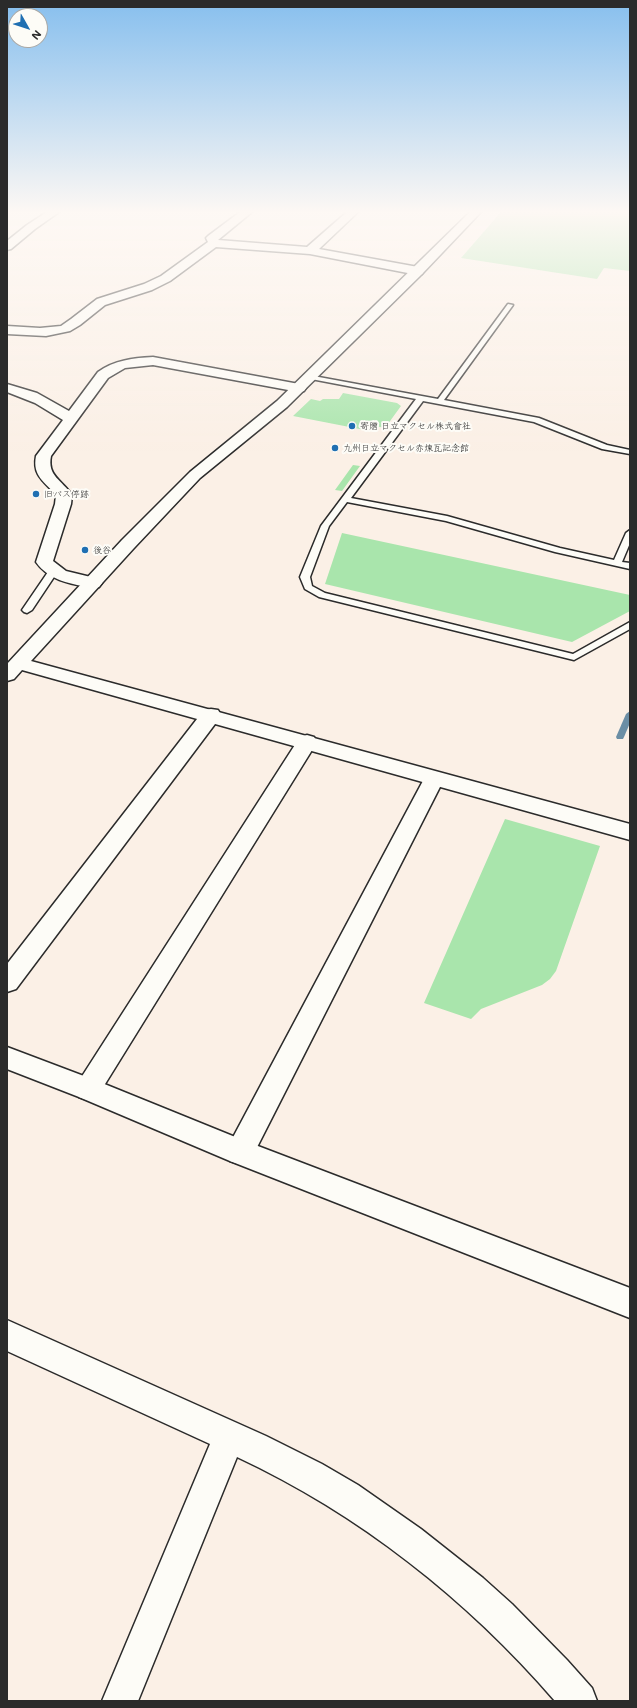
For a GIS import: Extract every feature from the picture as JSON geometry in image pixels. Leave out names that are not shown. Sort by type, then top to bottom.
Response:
[{"type":"street","points":[[7,330],[36,332],[58,330],[70,327],[100,303],[115,296],[132,292]]},
{"type":"street","points":[[397,292],[282,404],[195,475],[13,669],[211,715],[434,779],[630,832]]},
{"type":"street","points":[[93,583],[69,578],[52,571],[44,562],[63,504],[64,495],[59,487],[46,475],[42,469],[41,463],[44,456],[70,419],[103,375],[129,363],[147,361],[160,362],[299,388]]},
{"type":"street","points":[[7,388],[20,390],[31,394],[70,419]]},
{"type":"street","points":[[7,982],[211,715]]},
{"type":"street","points":[[88,1089],[307,742]]},
{"type":"street","points":[[240,1152],[434,779]]},
{"type":"street","points":[[7,1058],[88,1089],[240,1152],[630,1303]]},
{"type":"street","points":[[7,1335],[288,1464],[346,1497],[403,1536],[460,1582],[518,1635],[579,1701]]},
{"type":"street","points":[[120,1701],[229,1437]]},
{"type":"lane","points":[[440,401],[510,305]]},
{"type":"lane","points":[[311,377],[536,420],[605,447],[630,452]]},
{"type":"lane","points":[[421,398],[325,526],[305,577],[308,587],[322,595],[574,657],[630,625]]},
{"type":"lane","points":[[345,499],[447,519],[558,550],[630,566]]},
{"type":"lane","points":[[617,563],[630,533]]},
{"type":"lane","points":[[27,610],[52,571]]},
{"type":"green space","points":[[343,393],[397,403],[401,406],[385,428],[375,426],[370,431],[293,416],[311,399],[320,401],[323,399],[339,399]]},
{"type":"green space","points":[[353,465],[360,466],[342,491],[335,490]]},
{"type":"green space","points":[[342,533],[630,595],[630,611],[572,642],[325,584]]},
{"type":"green space","points":[[505,819],[600,846],[556,971],[550,979],[542,985],[481,1009],[471,1019],[424,1003]]},
{"type":"waterway","points":[[620,737],[630,714]]},
{"type":"place","name":"寄贈 日立マクセル株式會社","points":[[352,426]]},
{"type":"place","name":"九州日立マクセル赤煉瓦記念館","points":[[335,448]]},
{"type":"place","name":"旧バス停跡","points":[[36,494]]},
{"type":"place","name":"後谷","points":[[85,550]]}]
